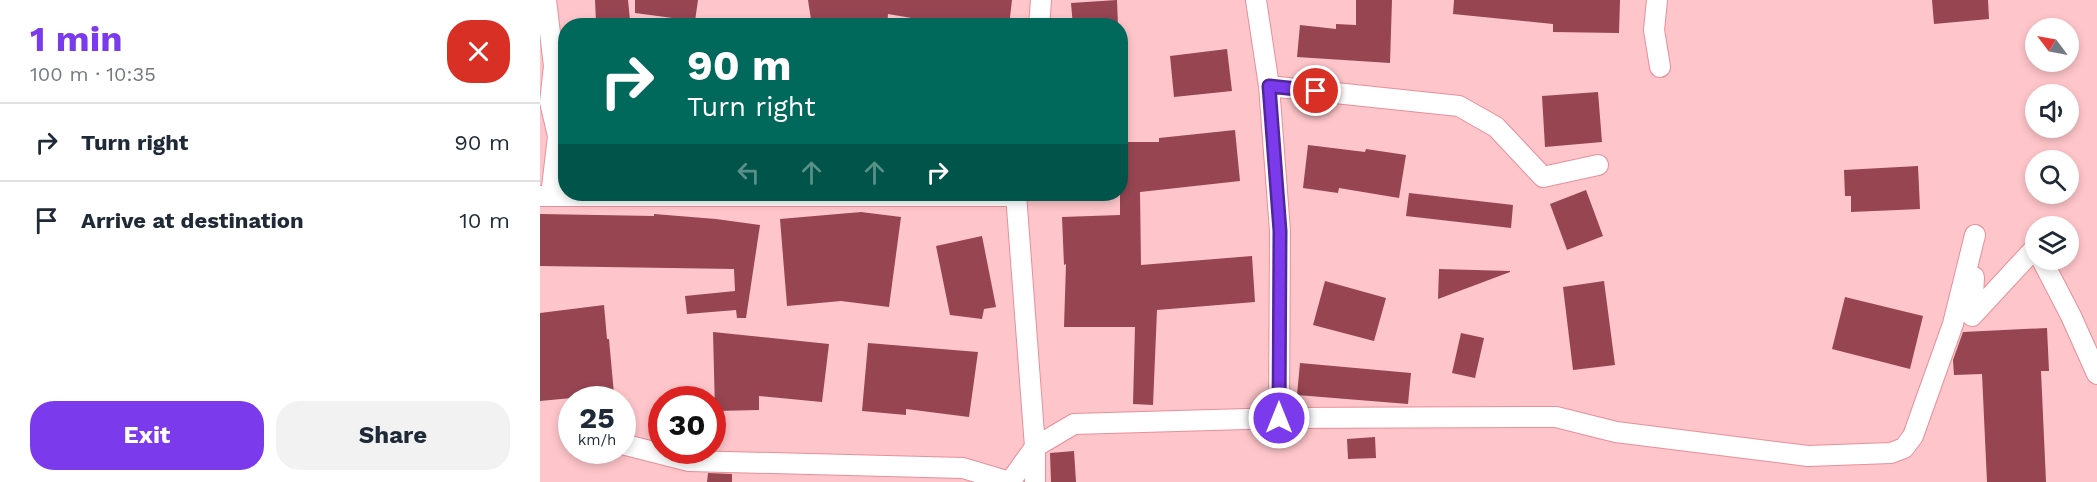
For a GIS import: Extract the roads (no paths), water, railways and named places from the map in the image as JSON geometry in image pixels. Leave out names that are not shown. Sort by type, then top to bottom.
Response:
[{"type":"street","points":[[546,0],[554,66],[550,102],[558,136],[546,196]]},
{"type":"street","points":[[1040,18],[1041,0]]},
{"type":"street","points":[[1256,0],[1269,86],[1280,231],[1279,418]]},
{"type":"street","points":[[1657,0],[1654,30],[1660,67]]},
{"type":"street","points":[[1269,86],[1459,106],[1496,127],[1543,177],[1598,165]]},
{"type":"street","points":[[1015,201],[1035,447],[1035,482]]},
{"type":"street","points":[[636,448],[689,461],[963,468],[1010,482],[1035,447],[1074,424],[1279,418],[1556,417],[1616,432],[1808,456],[1891,453],[1904,448],[1913,436],[1953,324],[1975,235],[1972,316],[2025,259]]},
{"type":"street","points":[[2047,270],[2097,374]]}]
